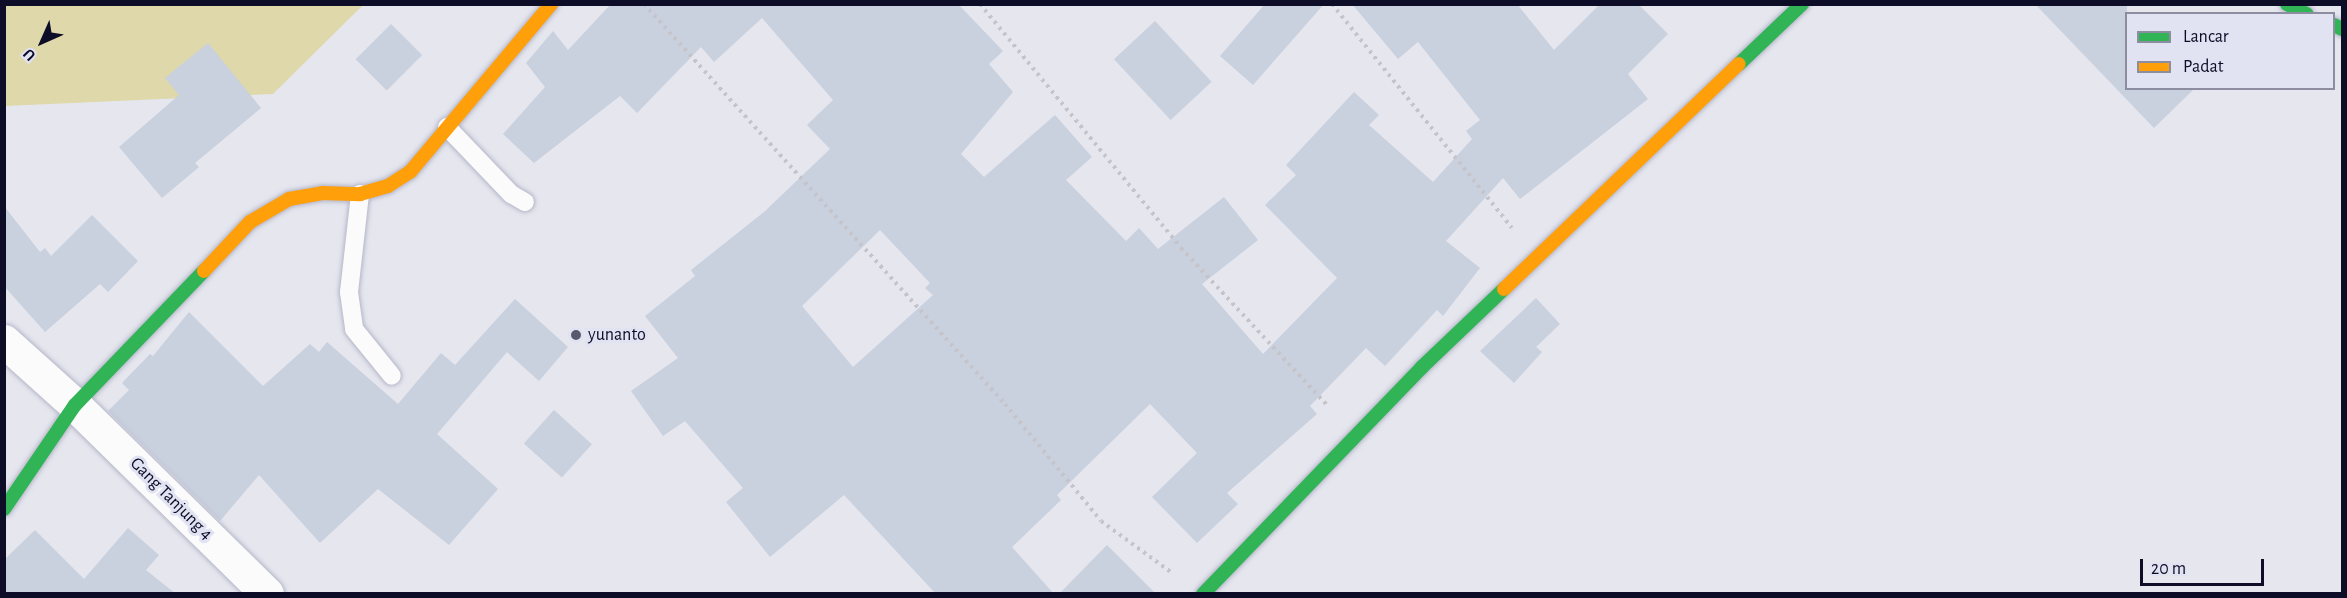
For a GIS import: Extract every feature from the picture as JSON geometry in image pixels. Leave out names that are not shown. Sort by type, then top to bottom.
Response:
[{"type":"street","points":[[4,509],[75,405],[250,222],[289,199],[322,193],[360,194],[388,186],[411,171],[551,4]]},
{"type":"street","points":[[1203,594],[1356,436],[1536,258],[1802,4]]},
{"type":"street","points":[[2287,4],[2303,12]]},
{"type":"street","name":"Gang Tanjung 4","points":[[4,341],[75,405],[267,594]]},
{"type":"lane","points":[[447,127],[511,194],[525,202]]},
{"type":"lane","points":[[360,194],[350,292],[354,329],[392,376]]},
{"type":"path","points":[[644,4],[1005,404],[1101,521],[1174,574]]},
{"type":"path","points":[[980,4],[1181,248],[1356,436]]},
{"type":"path","points":[[1332,4],[1536,258]]},
{"type":"shaded area","points":[[4,5],[363,5],[273,94],[5,106]]},
{"type":"building","points":[[611,4],[958,4],[1003,51],[989,64],[1013,92],[961,154],[984,177],[1055,115],[1092,157],[1066,180],[1126,241],[1139,228],[1158,249],[1224,197],[1258,240],[1202,284],[1263,354],[1337,278],[1265,205],[1296,175],[1286,165],[1354,92],[1379,115],[1369,125],[1433,182],[1472,139],[1466,131],[1480,120],[1418,42],[1398,59],[1352,4],[1517,4],[1554,50],[1600,4],[1638,4],[1668,34],[1628,74],[1648,99],[1520,199],[1503,178],[1446,241],[1480,268],[1443,316],[1437,310],[1385,366],[1366,348],[1310,406],[1317,414],[1227,493],[1238,504],[1197,543],[1152,497],[1197,453],[1150,404],[1057,495],[1061,500],[1012,547],[1054,594],[936,594],[844,495],[770,557],[726,502],[743,488],[685,421],[663,436],[631,391],[678,358],[645,316],[695,276],[691,270],[764,212],[830,149],[807,125],[833,100],[762,18],[714,62],[701,47],[637,113],[620,96],[534,163],[503,134],[545,87],[526,63],[553,31],[568,50]],"holes":[[[880,230],[930,283],[925,288],[933,295],[853,367],[802,306]]]},
{"type":"building","points":[[1265,4],[1324,4],[1253,85],[1220,56]]},
{"type":"building","points":[[2035,4],[2127,4],[2127,12],[2125,12],[2125,90],[2193,90],[2154,128]]},
{"type":"building","points":[[1155,21],[1212,82],[1171,120],[1114,59]]},
{"type":"building","points":[[391,24],[422,55],[387,90],[356,59]]},
{"type":"building","points":[[208,43],[261,108],[195,163],[199,167],[162,198],[119,147],[179,95],[165,78]]},
{"type":"building","points":[[4,206],[40,252],[45,248],[51,256],[92,215],[138,261],[108,292],[100,284],[45,332],[4,286]]},
{"type":"building","points":[[1536,298],[1560,324],[1536,347],[1542,352],[1514,383],[1480,351]]},
{"type":"building","points":[[515,299],[568,347],[539,381],[507,352],[437,434],[498,489],[449,545],[378,489],[320,543],[259,475],[220,521],[108,411],[129,390],[122,383],[150,354],[153,356],[189,312],[263,386],[310,344],[319,352],[327,342],[398,404],[441,353],[455,365]]},
{"type":"building","points":[[554,410],[592,444],[562,478],[524,443]]},
{"type":"building","points":[[128,528],[159,555],[146,570],[176,594],[4,594],[4,560],[35,530],[84,579]]},
{"type":"building","points":[[1107,545],[1156,594],[1059,594]]},
{"type":"traffic: fast","points":[[1739,64],[1802,4]]},
{"type":"traffic: fast","points":[[2287,4],[2303,12]]},
{"type":"traffic: fast","points":[[2335,26],[2342,29]]},
{"type":"traffic: fast","points":[[4,509],[75,405],[204,271]]},
{"type":"traffic: fast","points":[[1203,594],[1422,367],[1504,289]]},
{"type":"traffic: slow","points":[[204,271],[250,222],[289,199],[322,193],[360,194],[388,186],[411,171],[551,4]]},
{"type":"traffic: slow","points":[[1504,289],[1739,64]]},
{"type":"place","name":"yunanto","points":[[576,335]]}]
